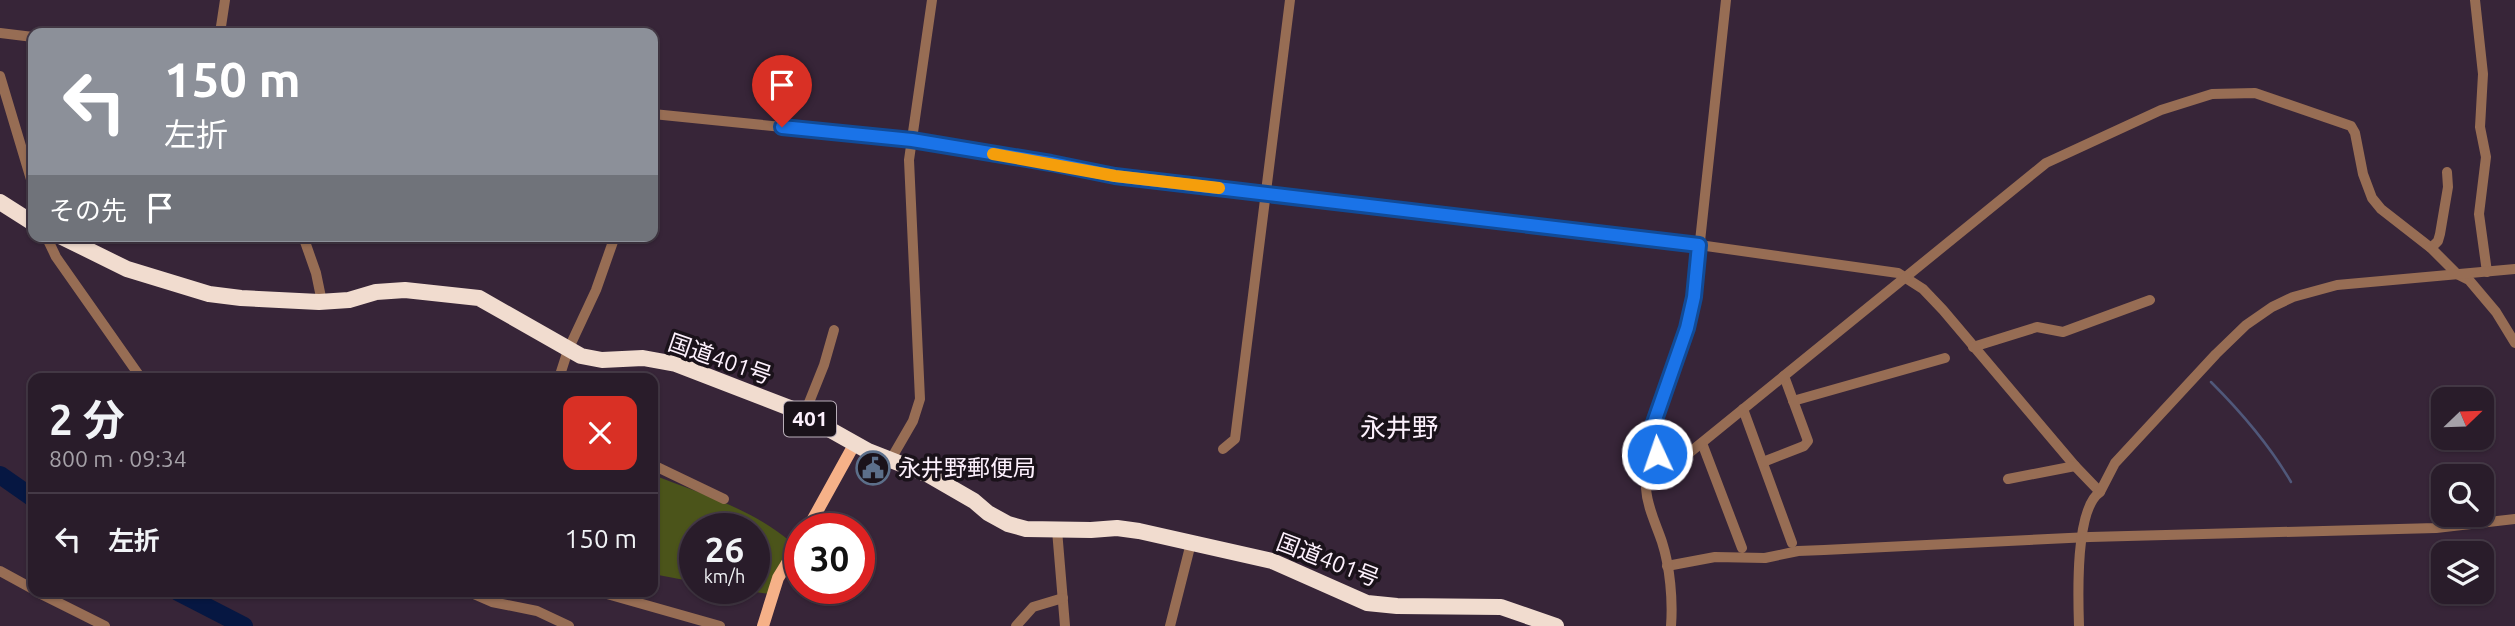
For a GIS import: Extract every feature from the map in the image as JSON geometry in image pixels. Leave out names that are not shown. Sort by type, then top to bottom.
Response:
[{"type":"highway","points":[[0,202],[28,220]]},
{"type":"highway","name":"国道401号","points":[[72,242],[127,269],[194,291],[241,298],[322,302],[395,291],[466,295],[486,302],[568,350],[588,358],[643,358],[676,365],[804,415],[868,451],[929,475],[1008,524],[1026,529],[1117,528],[1272,561],[1367,603],[1396,606],[1501,607],[1556,626]]},
{"type":"main road","points":[[816,513],[855,443]]},
{"type":"main road","points":[[763,626],[778,578],[784,568]]},
{"type":"street","points":[[221,28],[225,0]]},
{"type":"street","points":[[891,459],[913,421],[920,399],[909,160],[932,0]]},
{"type":"street","points":[[1223,449],[1235,439],[1290,0]]},
{"type":"street","points":[[1663,475],[1650,434],[1687,328],[1694,297],[1726,0]]},
{"type":"street","points":[[2475,0],[2483,74],[2480,127],[2486,157],[2479,214],[2487,272]]},
{"type":"street","points":[[0,33],[28,36]]},
{"type":"street","points":[[0,76],[28,169]]},
{"type":"street","points":[[1671,626],[1663,543],[1647,499],[1646,488],[2046,163],[2161,110],[2212,94],[2255,93],[2351,126],[2372,198],[2381,209],[2431,248],[2457,274],[2474,285],[2496,312],[2515,343]]},
{"type":"street","points":[[658,115],[912,140],[1115,176],[1882,269],[1906,277],[1943,310],[2100,492]]},
{"type":"street","points":[[2431,248],[2438,241],[2440,234],[2448,187],[2447,172]]},
{"type":"street","points":[[49,242],[56,257],[137,373]]},
{"type":"street","points":[[305,242],[322,302]]},
{"type":"street","points":[[561,373],[568,350],[596,290],[613,242]]},
{"type":"street","points":[[2079,626],[2081,538],[2086,516],[2096,494],[2100,492],[2115,463],[2246,325],[2272,307],[2293,297],[2337,285],[2515,269]]},
{"type":"street","points":[[1973,347],[2037,327],[2063,332],[2150,299]]},
{"type":"street","points":[[804,415],[824,365],[834,330]]},
{"type":"street","points":[[1793,401],[1945,358]]},
{"type":"street","points":[[1763,461],[1807,444],[1808,441],[1784,376]]},
{"type":"street","points":[[1743,409],[1792,543]]},
{"type":"street","points":[[1702,443],[1742,548]]},
{"type":"street","points":[[2008,479],[2075,466]]},
{"type":"street","points":[[658,467],[724,499]]},
{"type":"street","points":[[1667,566],[1715,557],[1765,558],[1811,550],[2081,538],[2424,529],[2515,519]]},
{"type":"street","points":[[1057,530],[1065,626]]},
{"type":"street","points":[[1170,626],[1191,543]]},
{"type":"street","points":[[0,571],[28,586]]},
{"type":"street","points":[[49,597],[105,626]]},
{"type":"street","points":[[481,597],[492,602],[537,611],[569,626]]},
{"type":"street","points":[[618,597],[720,626]]},
{"type":"street","points":[[1016,626],[1033,607],[1063,598]]},
{"type":"green space","points":[[658,477],[747,513],[679,513],[679,579],[658,575]]},
{"type":"green space","points":[[770,526],[784,536],[784,559],[770,594]]},
{"type":"waterway","points":[[2211,382],[2254,429],[2291,482]]},
{"type":"waterway","points":[[0,475],[28,495]]},
{"type":"waterway","points":[[188,597],[244,626]]},
{"type":"slow traffic","points":[[993,154],[1115,176],[1219,188]]},
{"type":"place","name":"永井野郵便局","points":[[873,468]]},
{"type":"district","name":"永井野","points":[[1399,428]]},
{"type":"route","points":[[782,127],[912,140],[1115,176],[1699,245],[1694,297],[1687,328],[1650,434],[1657,454]]}]
